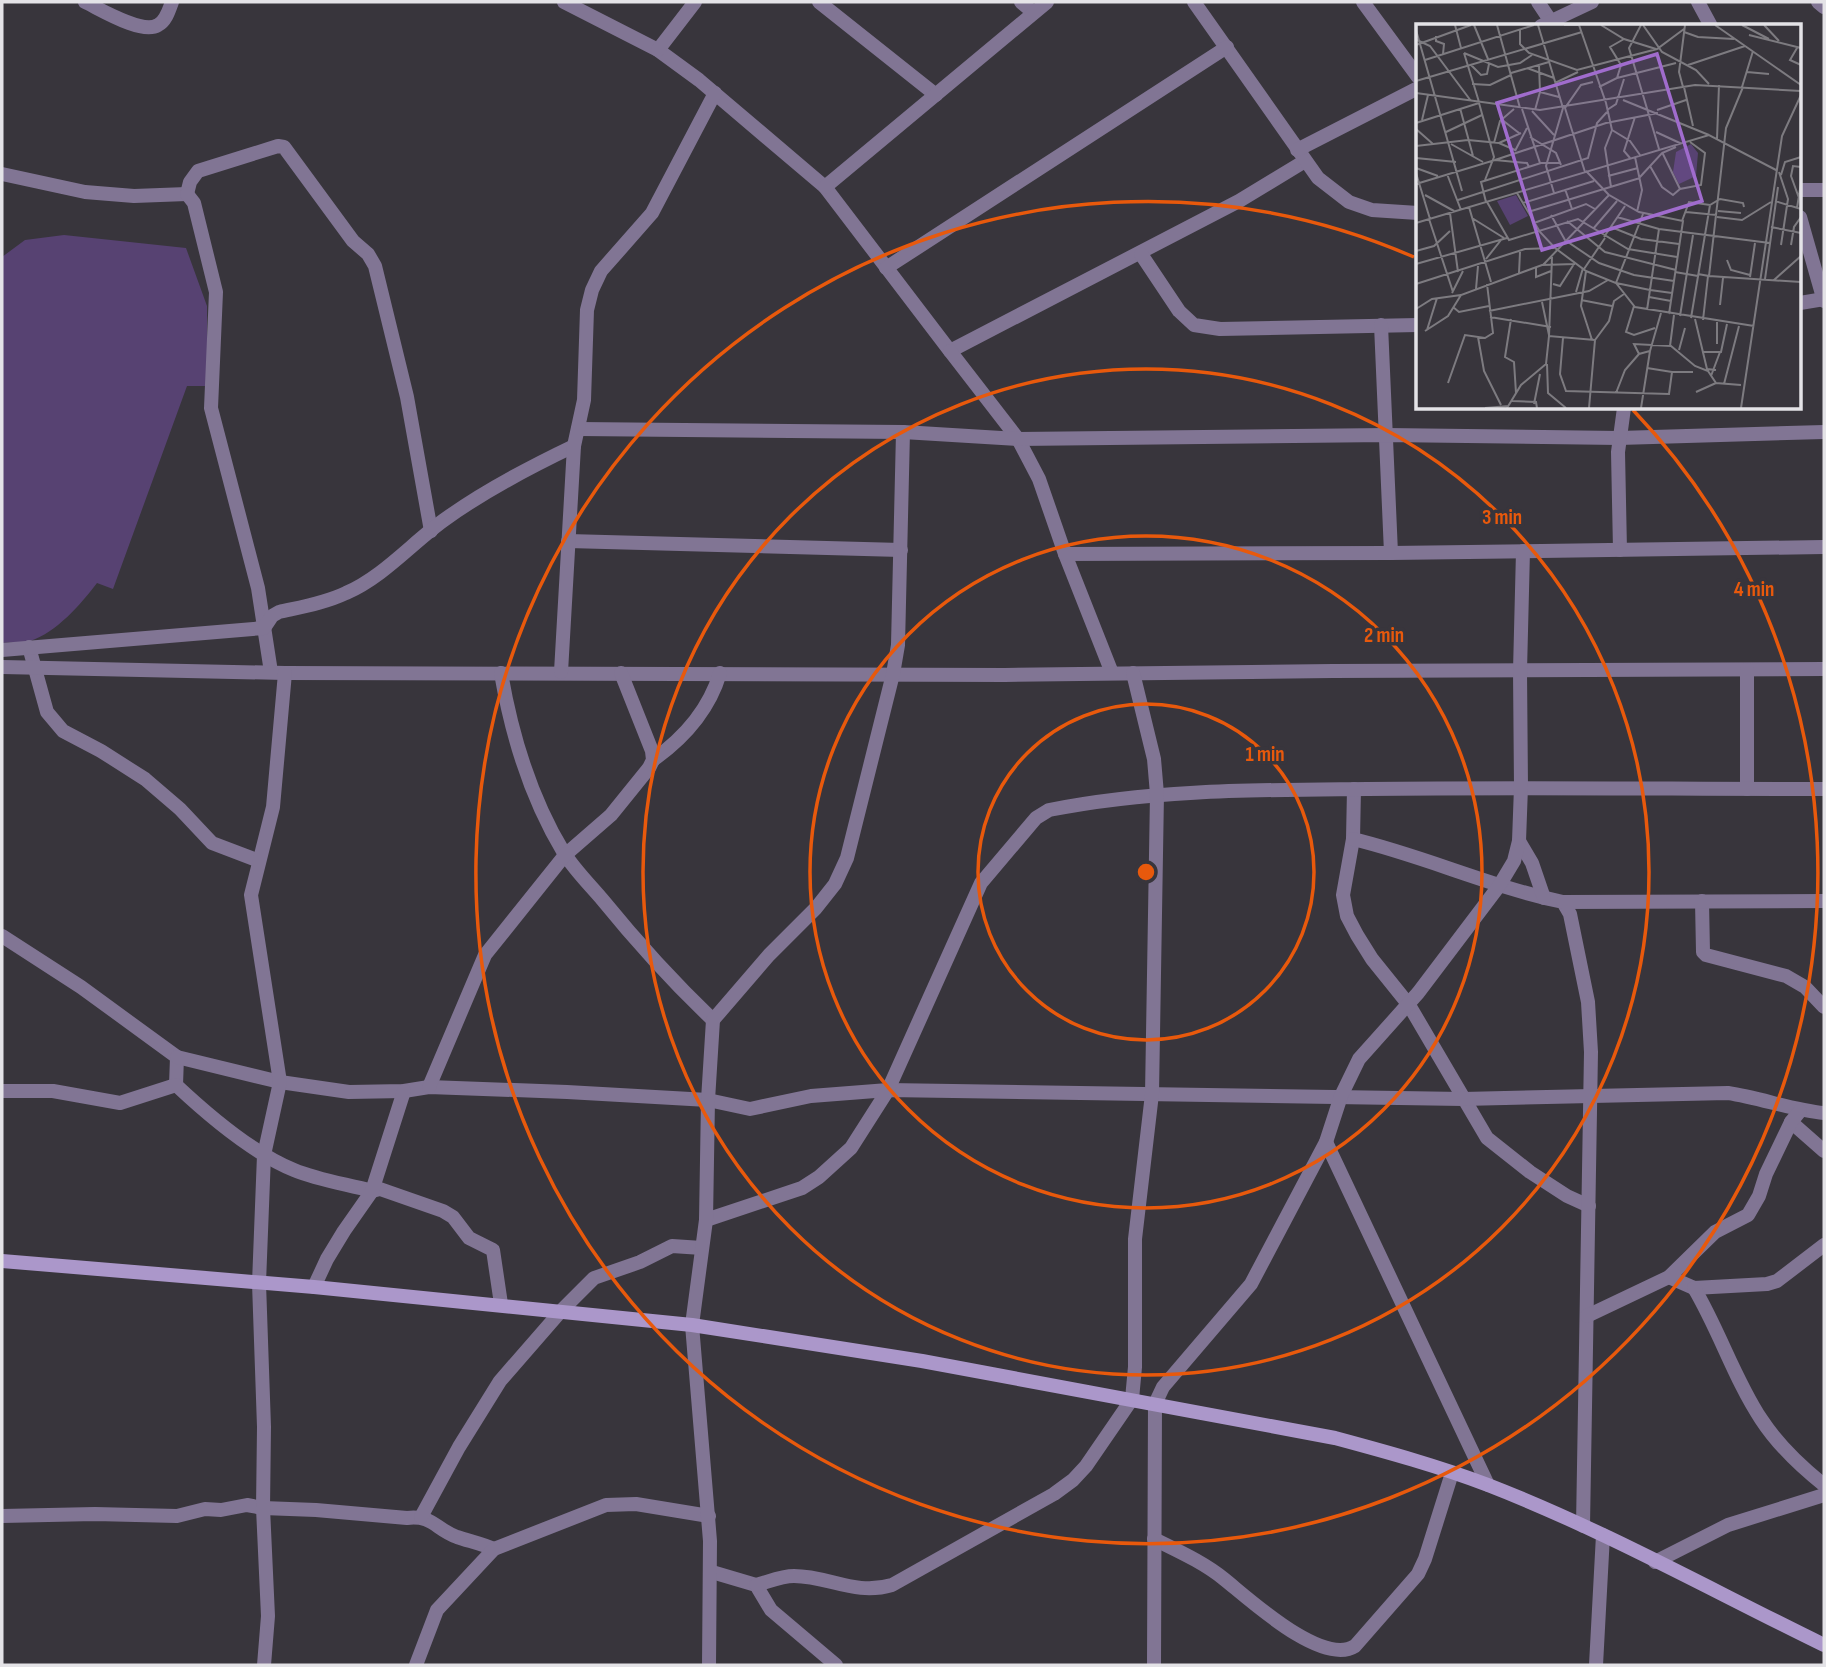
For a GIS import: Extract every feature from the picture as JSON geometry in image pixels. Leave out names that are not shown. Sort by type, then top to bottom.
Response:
[{"type":"street","points":[[85,2],[145,28],[159,25],[172,2]]},
{"type":"street","points":[[564,2],[657,50],[715,93],[825,187],[1017,439],[1039,480],[1112,673]]},
{"type":"street","points":[[657,50],[695,2]]},
{"type":"street","points":[[819,2],[936,95]]},
{"type":"street","points":[[1021,2],[1033,12]]},
{"type":"street","points":[[825,187],[1047,2]]},
{"type":"street","points":[[1194,2],[1301,155],[1325,184],[1349,202],[1372,210],[1416,213]]},
{"type":"street","points":[[1363,2],[1416,74]]},
{"type":"street","points":[[1538,2],[1549,24]]},
{"type":"street","points":[[1551,24],[1592,2]]},
{"type":"street","points":[[1698,2],[1710,24]]},
{"type":"street","points":[[1818,2],[1824,7]]},
{"type":"street","points":[[886,268],[1227,47]]},
{"type":"street","points":[[950,351],[1249,196],[1301,155],[1416,89]]},
{"type":"street","points":[[561,672],[574,446],[584,392],[587,310],[596,280],[617,251],[652,213],[715,93]]},
{"type":"street","points":[[187,194],[198,171],[284,146],[354,241],[368,254],[375,266],[407,397],[431,531]]},
{"type":"street","points":[[2,174],[85,192],[134,196],[187,194]]},
{"type":"street","points":[[1801,190],[1824,190]]},
{"type":"street","points":[[187,194],[194,203],[216,292],[211,408],[258,588],[264,628],[278,672],[272,807],[251,895],[280,1082],[264,1156],[259,1283],[268,1616],[264,1665]]},
{"type":"street","points":[[1801,220],[1824,300],[1801,303]]},
{"type":"street","points":[[1141,254],[1179,311],[1195,325],[1220,329],[1416,325]]},
{"type":"street","points":[[1381,326],[1391,553]]},
{"type":"street","points":[[1620,550],[1619,438],[1624,410]]},
{"type":"street","points":[[578,429],[903,432],[1017,439],[1387,435],[1619,438],[1824,432]]},
{"type":"street","points":[[709,1665],[712,1572],[692,1325],[706,1220],[708,1100],[713,1020],[769,955],[817,908],[842,871],[893,674],[900,622],[903,432]]},
{"type":"street","points":[[264,628],[272,616],[279,612],[337,597],[358,587],[473,500],[574,446]]},
{"type":"street","points":[[568,541],[901,550]]},
{"type":"street","points":[[1065,554],[1824,547]]},
{"type":"street","points":[[1154,1665],[1155,1404],[1174,1371],[1251,1284],[1326,1142],[1350,1075],[1366,1050],[1409,1005],[1499,886],[1514,862],[1519,841],[1521,787],[1523,551]]},
{"type":"street","points":[[2,650],[264,628]]},
{"type":"street","points":[[29,647],[47,712],[63,730],[145,779],[180,809],[212,843],[259,862]]},
{"type":"street","points":[[2,667],[278,672],[893,674],[1824,670]]},
{"type":"street","points":[[1747,670],[1747,789]]},
{"type":"street","points":[[501,673],[512,731],[523,766],[565,855],[679,988],[713,1020]]},
{"type":"street","points":[[621,673],[648,738],[653,761]]},
{"type":"street","points":[[429,1087],[485,955],[565,855],[611,815],[637,785],[653,761],[702,713],[715,690],[720,673]]},
{"type":"street","points":[[712,1572],[755,1585],[792,1576],[857,1589],[892,1585],[1054,1494],[1073,1480],[1086,1466],[1132,1399],[1135,1367],[1135,1239],[1152,1094],[1157,794],[1152,750],[1133,673]]},
{"type":"street","points":[[706,1220],[802,1188],[820,1177],[851,1148],[888,1090],[981,883],[1036,818],[1049,810],[1157,794],[1521,787],[1824,789]]},
{"type":"street","points":[[1354,789],[1353,839],[1343,895],[1347,916],[1371,959],[1409,1005],[1487,1138],[1507,1156],[1567,1196],[1589,1206]]},
{"type":"street","points":[[1353,839],[1396,849],[1499,886],[1563,902],[1824,901]]},
{"type":"street","points":[[1519,841],[1532,863],[1544,898]]},
{"type":"street","points":[[1702,901],[1703,952],[1706,955],[1775,971],[1805,987],[1824,1007]]},
{"type":"street","points":[[1563,902],[1572,920],[1588,1002],[1592,1097],[1583,1526]]},
{"type":"street","points":[[2,936],[81,987],[177,1057],[280,1082],[349,1092],[404,1091],[429,1087],[708,1100],[750,1110],[811,1096],[888,1090],[1463,1099],[1728,1093],[1756,1097],[1796,1116],[1824,1151]]},
{"type":"street","points":[[177,1057],[176,1085],[264,1156],[294,1170],[372,1192],[380,1189],[453,1217],[469,1238],[494,1251],[501,1304]]},
{"type":"street","points":[[2,1091],[53,1091],[120,1103],[176,1085]]},
{"type":"street","points":[[314,1287],[338,1240],[372,1192],[404,1091]]},
{"type":"street","points":[[1796,1116],[1824,1113]]},
{"type":"street","points":[[1587,1316],[1669,1277],[1705,1240],[1748,1215],[1796,1116]]},
{"type":"street","points":[[1326,1142],[1488,1485]]},
{"type":"street","points":[[1669,1277],[1694,1288],[1773,1283],[1824,1245]]},
{"type":"street","points":[[421,1517],[459,1447],[500,1381],[561,1311],[594,1278],[640,1262],[672,1246],[702,1248]]},
{"type":"street","points":[[2,1261],[501,1304],[692,1325],[922,1361],[1335,1438],[1399,1455],[1488,1485],[1603,1535],[1824,1645]]},
{"type":"street","points":[[1694,1288],[1709,1312],[1760,1419],[1798,1465],[1824,1485]]},
{"type":"street","points":[[1154,1539],[1187,1555],[1223,1578],[1287,1631],[1347,1659],[1355,1646],[1418,1573],[1434,1534],[1452,1473]]},
{"type":"street","points":[[1655,1562],[1728,1525],[1824,1495]]},
{"type":"street","points":[[416,1665],[437,1610],[494,1549],[606,1505],[636,1504],[709,1516]]},
{"type":"street","points":[[2,1516],[177,1516],[238,1505],[421,1517],[433,1521],[455,1536],[494,1549]]},
{"type":"street","points":[[1596,1665],[1603,1535]]},
{"type":"street","points":[[755,1585],[771,1610],[836,1665]]},
{"type":"shaded area","points":[[64,235],[186,248],[207,306],[207,386],[187,386],[113,589],[97,583],[76,608],[49,632],[30,641],[2,643],[2,257],[25,240]]}]
